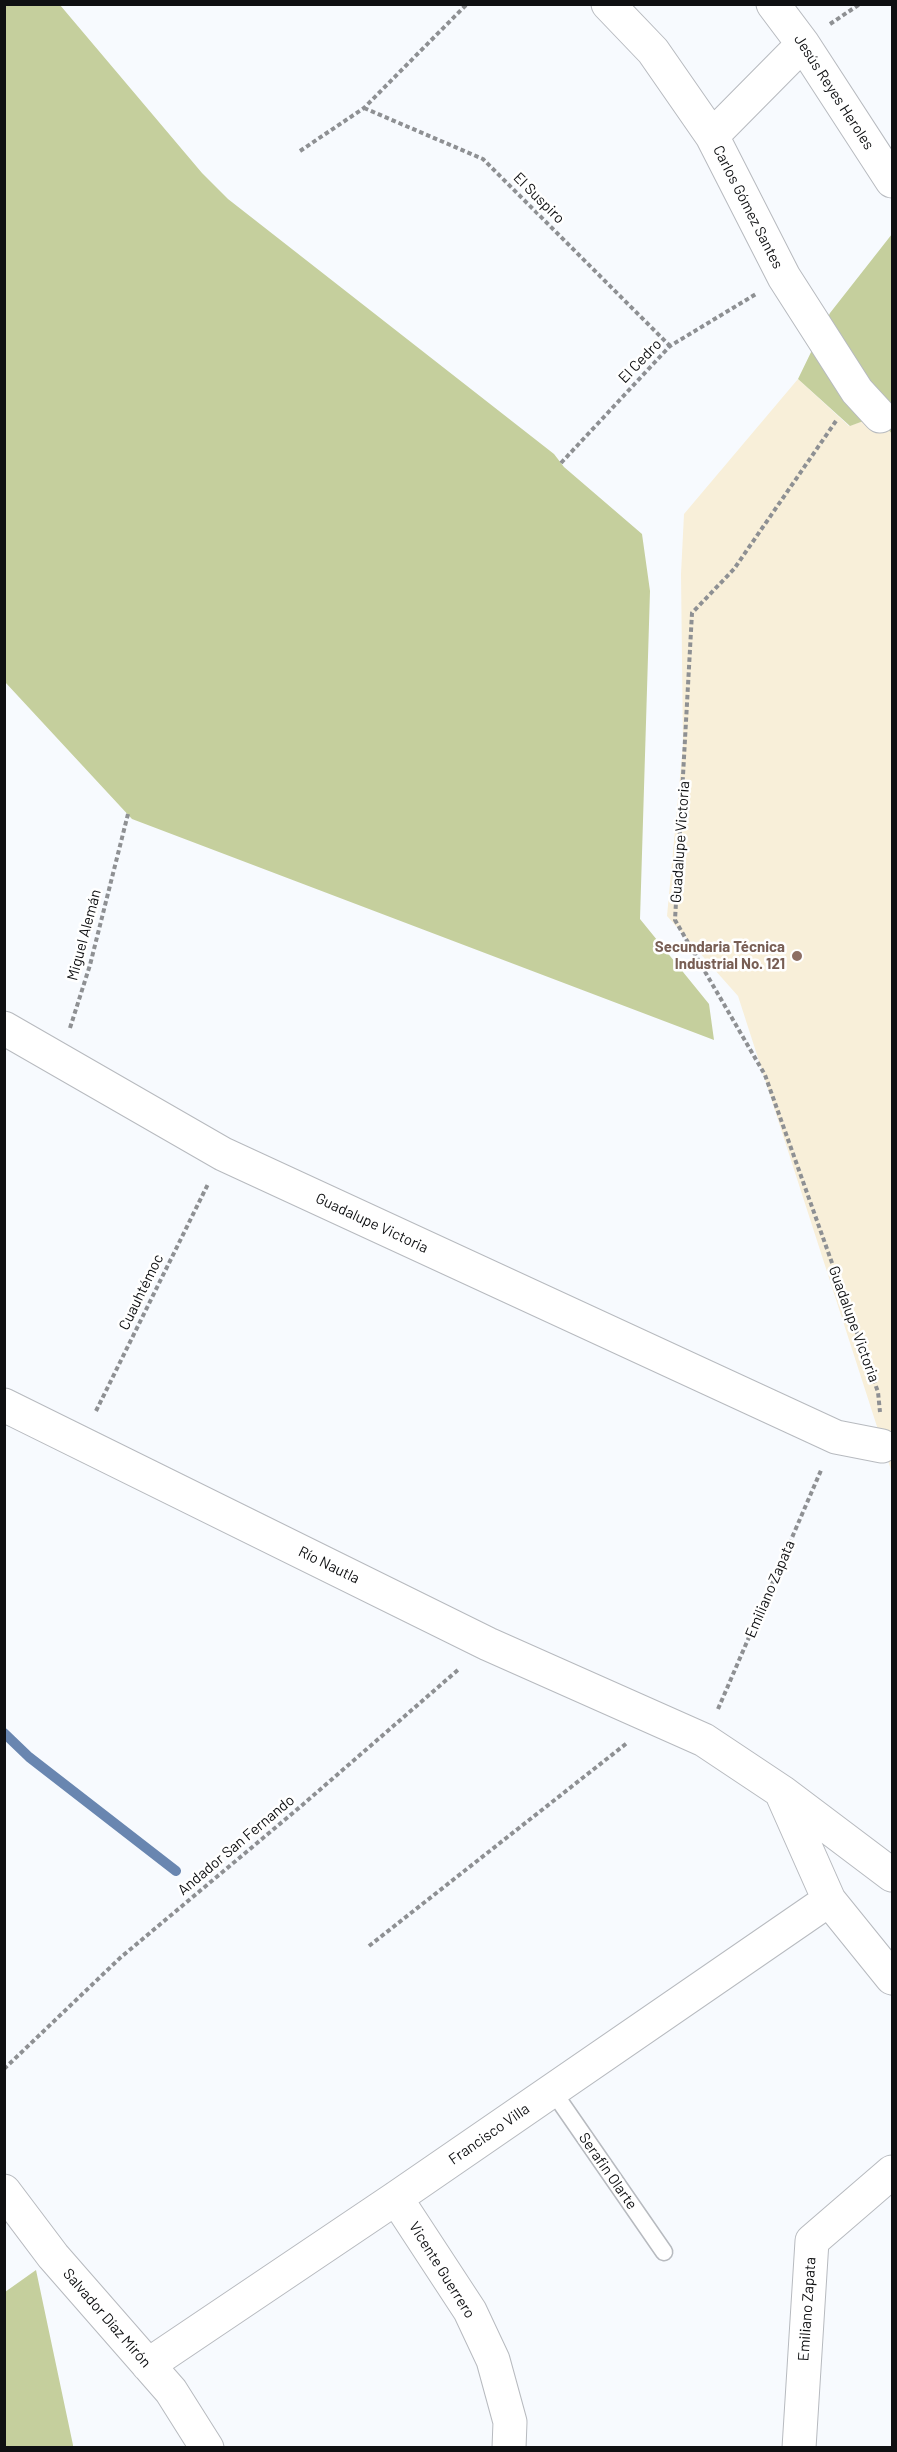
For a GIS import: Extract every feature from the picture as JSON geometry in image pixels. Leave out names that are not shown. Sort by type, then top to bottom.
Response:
[{"type":"street","name":"Carlos Gómez Santes","points":[[608,4],[653,51],[712,136],[784,277],[857,391],[880,416]]},
{"type":"street","name":"Jesús Reyes Heroles","points":[[773,4],[803,44],[892,181]]},
{"type":"street","points":[[712,136],[803,44]]},
{"type":"street","name":"Guadalupe Victoria","points":[[4,1028],[223,1154],[836,1437],[882,1446]]},
{"type":"street","name":"Río Nautla","points":[[4,1405],[488,1644],[704,1740],[782,1792],[892,1875]]},
{"type":"street","points":[[782,1792],[829,1900],[892,1978]]},
{"type":"street","name":"Francisco Villa","points":[[148,2365],[396,2198],[829,1900]]},
{"type":"street","name":"Emiliano Zapata","points":[[799,2448],[812,2241],[892,2172]]},
{"type":"street","name":"Salvador Díaz Mirón","points":[[4,2192],[53,2256],[171,2391],[207,2448]]},
{"type":"street","name":"Vicente Guerrero","points":[[396,2198],[470,2311],[493,2360],[510,2422],[509,2448]]},
{"type":"lane","name":"Serafin Olarte","points":[[552,2091],[664,2252]]},
{"type":"path","points":[[300,151],[364,108],[467,4]]},
{"type":"path","name":"El Suspiro","points":[[364,108],[483,159],[670,346]]},
{"type":"path","name":"El Cedro","points":[[561,463],[670,346],[784,277]]},
{"type":"path","name":"Guadalupe Victoria","points":[[857,391],[734,569],[692,613],[675,920],[765,1075],[878,1392],[882,1446]]},
{"type":"path","name":"Miguel Alemán","points":[[60,1061],[90,965],[128,814]]},
{"type":"path","name":"Cuauhtémoc","points":[[81,1442],[223,1154]]},
{"type":"path","name":"Emiliano Zapata","points":[[704,1740],[836,1437]]},
{"type":"path","name":"Andador San Fernando","points":[[4,2069],[120,1958],[300,1807],[488,1644]]},
{"type":"path","points":[[369,1946],[656,1720]]},
{"type":"shaded area","name":"Secundaria Técnica Industrial No. 121","points":[[798,379],[849,426],[877,416],[892,434],[892,1473],[738,996],[667,916],[683,745],[681,574],[684,514]]},
{"type":"green space","points":[[5,4],[60,5],[202,173],[228,199],[554,454],[564,467],[642,534],[650,591],[640,919],[709,1004],[714,1040],[132,819],[5,682]]},
{"type":"green space","points":[[892,234],[892,434],[877,416],[850,426],[798,379],[830,313]]},
{"type":"green space","points":[[36,2270],[73,2447],[5,2447],[5,2292]]},
{"type":"waterway","points":[[4,1733],[29,1757],[176,1871]]},
{"type":"place","name":"Secundaria Técnica Industrial No. 121","points":[[797,956]]}]
